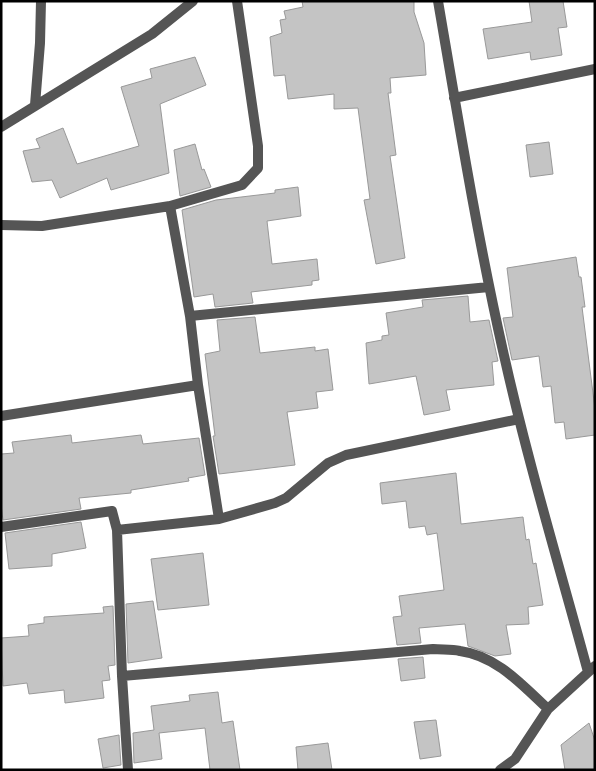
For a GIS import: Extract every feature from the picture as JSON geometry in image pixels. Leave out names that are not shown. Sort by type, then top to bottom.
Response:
[{"type":"street","points":[[35,105],[40,43],[40,1]]},
{"type":"street","points":[[1,128],[35,105],[83,78],[152,34],[193,1]]},
{"type":"street","points":[[1,225],[42,226],[170,206],[242,185],[258,168],[258,146],[237,1]]},
{"type":"street","points":[[438,1],[454,98],[490,287],[519,419],[592,669],[548,709],[516,764],[500,770]]},
{"type":"street","points":[[454,98],[595,70]]},
{"type":"street","points":[[170,206],[190,316],[198,385],[220,519]]},
{"type":"street","points":[[190,316],[490,287]]},
{"type":"street","points":[[1,416],[198,385]]},
{"type":"street","points":[[117,530],[220,519],[286,498],[328,463],[346,455],[519,419]]},
{"type":"street","points":[[1,528],[112,510],[117,530],[122,676],[128,770]]},
{"type":"street","points":[[122,676],[433,649],[461,651],[486,658],[507,671],[548,709]]},
{"type":"building","points":[[302,1],[414,1],[414,12],[424,43],[426,75],[390,78],[391,93],[388,93],[396,155],[390,156],[405,258],[376,264],[364,200],[370,199],[358,108],[334,109],[334,94],[288,99],[285,75],[274,76],[270,37],[282,33],[280,20],[286,19],[284,11],[303,7]]},
{"type":"building","points":[[529,1],[563,1],[567,27],[558,28],[562,55],[531,60],[530,52],[488,59],[483,29],[532,22]]},
{"type":"building","points":[[195,57],[206,85],[160,104],[169,173],[111,190],[107,178],[60,198],[52,180],[32,182],[23,151],[40,148],[36,139],[63,128],[77,164],[139,146],[121,87],[152,78],[150,69]]},
{"type":"building","points":[[549,142],[553,174],[530,177],[526,145]]},
{"type":"building","points":[[195,144],[202,170],[204,169],[211,187],[180,196],[174,150]]},
{"type":"building","points":[[298,187],[301,216],[267,221],[272,264],[317,259],[319,280],[312,281],[312,285],[251,292],[253,303],[215,307],[213,294],[194,297],[182,210],[216,200],[275,193],[275,190]]},
{"type":"building","points":[[576,257],[585,307],[582,307],[595,409],[595,435],[566,439],[564,422],[555,423],[551,386],[543,387],[539,356],[512,360],[503,318],[513,317],[507,268]]},
{"type":"building","points":[[468,296],[470,322],[489,320],[498,361],[492,362],[494,385],[446,390],[450,410],[424,415],[416,376],[369,384],[366,343],[382,340],[382,336],[389,335],[386,313],[423,307],[422,300]]},
{"type":"building","points":[[255,317],[260,353],[315,347],[315,351],[328,349],[333,390],[316,392],[318,408],[287,412],[295,465],[219,474],[213,436],[215,436],[205,354],[220,351],[217,320]]},
{"type":"building","points":[[71,435],[72,443],[141,435],[143,444],[199,438],[205,475],[188,478],[189,481],[131,490],[131,493],[79,498],[81,509],[3,520],[1,505],[1,454],[14,453],[12,442]]},
{"type":"building","points":[[456,473],[461,524],[523,517],[526,540],[529,539],[533,564],[536,563],[543,605],[528,607],[529,624],[506,625],[511,654],[495,656],[468,646],[465,624],[419,628],[421,643],[397,645],[393,617],[402,616],[399,596],[444,590],[437,533],[427,535],[425,526],[409,528],[406,501],[382,504],[380,483]]},
{"type":"building","points":[[81,522],[86,548],[52,554],[52,566],[9,569],[5,533]]},
{"type":"building","points":[[203,553],[209,605],[158,610],[151,559]]},
{"type":"building","points":[[153,601],[162,658],[128,663],[126,604]]},
{"type":"building","points":[[113,606],[115,665],[108,666],[110,680],[102,681],[104,698],[65,703],[64,690],[29,694],[27,683],[3,686],[1,638],[29,636],[28,625],[44,623],[44,617],[104,613],[103,607]]},
{"type":"building","points":[[423,657],[425,678],[401,681],[398,659]]},
{"type":"building","points":[[218,692],[222,723],[233,721],[240,770],[210,770],[205,728],[159,733],[162,759],[134,763],[133,733],[154,730],[151,706],[190,701],[189,695]]},
{"type":"building","points":[[436,720],[441,756],[420,759],[414,722]]},
{"type":"building","points":[[589,723],[595,741],[595,770],[565,770],[561,745]]},
{"type":"building","points":[[119,735],[121,765],[103,768],[98,739]]},
{"type":"building","points":[[328,743],[332,770],[298,770],[296,747]]}]
